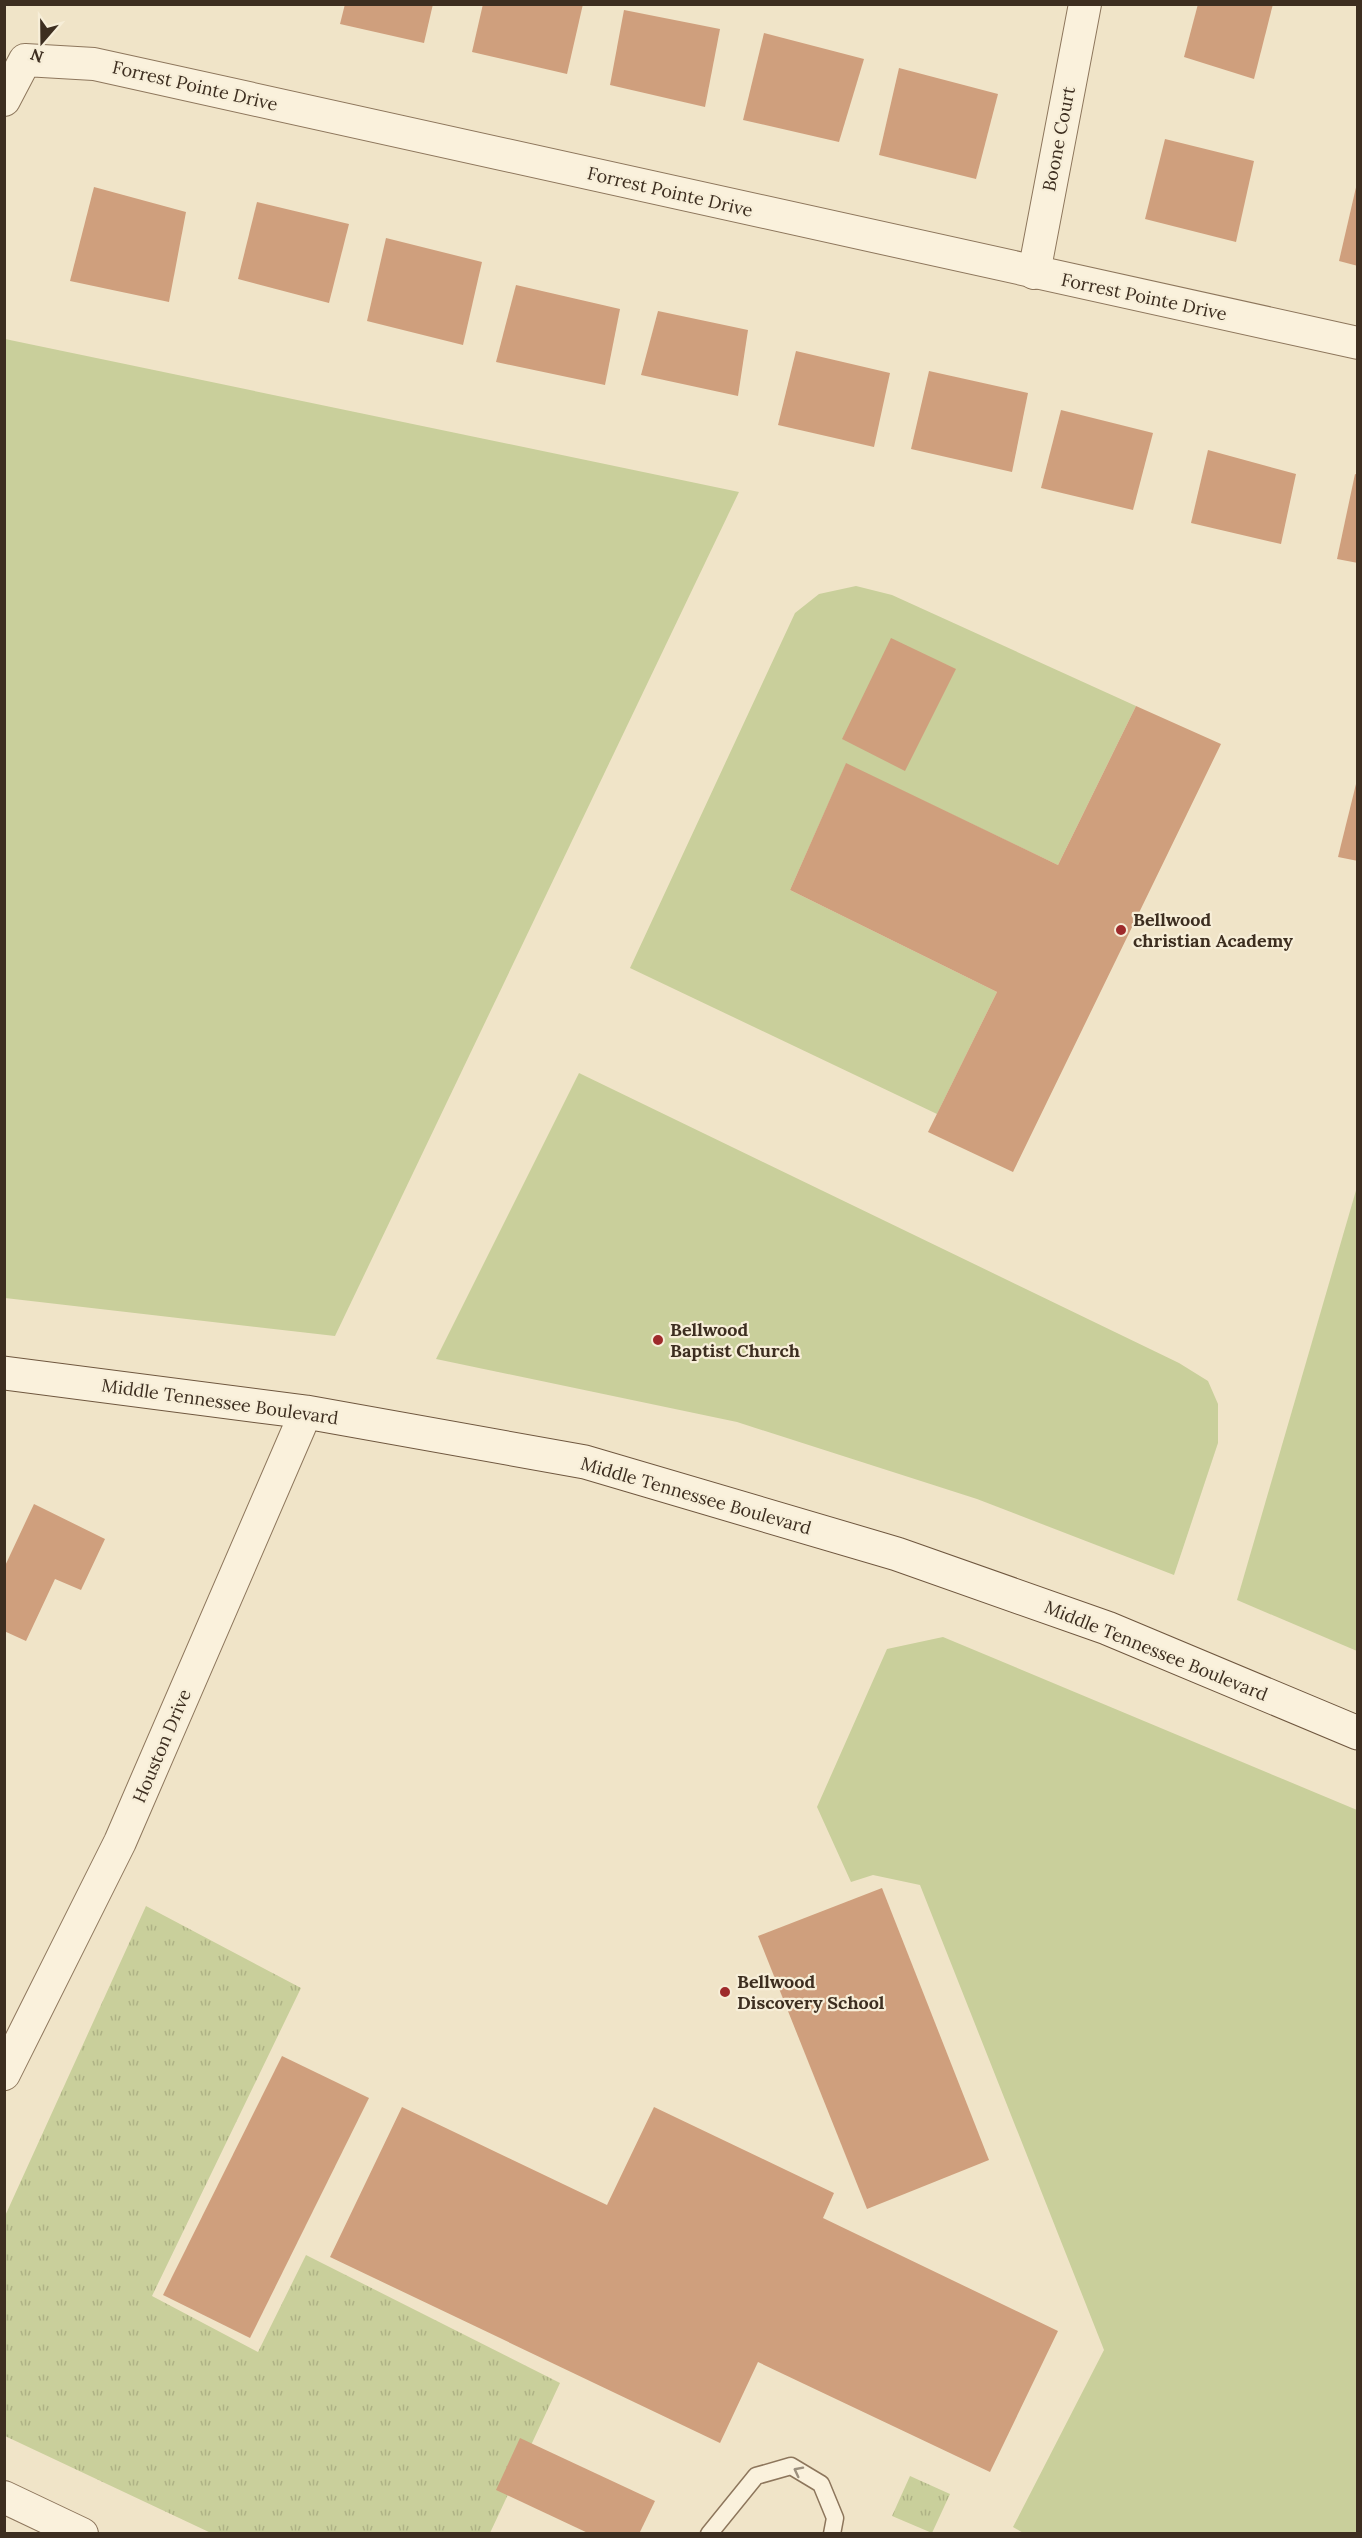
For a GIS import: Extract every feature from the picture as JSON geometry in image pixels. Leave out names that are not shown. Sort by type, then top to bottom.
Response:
[{"type":"main road","name":"Middle Tennessee Boulevard","points":[[4,1373],[306,1412],[585,1462],[897,1554],[1107,1628],[1358,1733]]},
{"type":"street","name":"Boone Court","points":[[1034,273],[1085,4]]},
{"type":"street","name":"Forrest Pointe Drive","points":[[4,100],[25,60],[94,64],[1358,343]]},
{"type":"street","name":"Houston Drive","points":[[4,2074],[120,1842],[306,1412]]},
{"type":"street","points":[[4,2497],[82,2534]]},
{"type":"lane","points":[[710,2534],[756,2476],[791,2466],[821,2484],[835,2518],[832,2534]]},
{"type":"green space","points":[[5,339],[739,492],[335,1336],[5,1298]]},
{"type":"green space","points":[[856,586],[892,595],[1136,706],[1058,865],[846,764],[790,890],[997,992],[937,1114],[630,968],[795,613],[819,594]]},
{"type":"green space","points":[[579,1073],[1179,1363],[1208,1381],[1218,1404],[1218,1443],[1174,1575],[977,1499],[737,1422],[436,1359]]},
{"type":"green space","points":[[1357,1187],[1357,1651],[1237,1600]]},
{"type":"green space","points":[[943,1637],[1357,1810],[1357,2533],[1025,2534],[1013,2527],[1104,2350],[920,1885],[873,1875],[851,1882],[817,1807],[887,1649]]},
{"type":"green space","points":[[146,1906],[301,1988],[152,2296],[258,2352],[306,2255],[560,2383],[490,2533],[211,2533],[5,2436],[5,2216]]},
{"type":"green space","points":[[910,2476],[950,2494],[932,2533],[892,2516]]},
{"type":"building","points":[[345,4],[433,4],[424,43],[340,24]]},
{"type":"building","points":[[483,4],[583,4],[567,74],[472,52]]},
{"type":"building","points":[[1198,4],[1273,4],[1254,79],[1184,57]]},
{"type":"building","points":[[624,10],[720,29],[705,107],[610,85]]},
{"type":"building","points":[[764,33],[864,59],[839,142],[743,120]]},
{"type":"building","points":[[899,68],[998,94],[976,179],[879,155]]},
{"type":"building","points":[[1165,139],[1254,161],[1236,242],[1145,219]]},
{"type":"building","points":[[1358,183],[1358,266],[1339,261]]},
{"type":"building","points":[[94,187],[186,212],[169,302],[70,281]]},
{"type":"building","points":[[257,202],[349,224],[329,303],[238,279]]},
{"type":"building","points":[[386,238],[482,262],[463,345],[367,321]]},
{"type":"building","points":[[516,285],[620,309],[605,385],[496,362]]},
{"type":"building","points":[[658,311],[748,330],[738,396],[641,375]]},
{"type":"building","points":[[796,351],[890,373],[874,447],[778,425]]},
{"type":"building","points":[[929,371],[1028,393],[1012,472],[911,449]]},
{"type":"building","points":[[1061,410],[1153,433],[1133,510],[1041,488]]},
{"type":"building","points":[[1208,450],[1296,474],[1281,544],[1191,523]]},
{"type":"building","points":[[1355,474],[1358,475],[1358,563],[1337,559]]},
{"type":"building","points":[[891,638],[956,669],[905,771],[842,739]]},
{"type":"building","points":[[1136,706],[1221,744],[1013,1172],[928,1132],[997,992],[790,890],[846,763],[1058,865]]},
{"type":"building","points":[[1358,780],[1358,861],[1338,857]]},
{"type":"building","points":[[34,1504],[105,1539],[81,1590],[55,1579],[26,1641],[4,1631],[4,1568]]},
{"type":"building","points":[[882,1888],[989,2160],[867,2209],[758,1936]]},
{"type":"building","points":[[282,2056],[369,2098],[250,2338],[163,2295]]},
{"type":"building","points":[[402,2107],[607,2205],[654,2107],[834,2193],[823,2218],[1058,2331],[990,2472],[758,2362],[720,2443],[330,2257]]},
{"type":"building","points":[[520,2438],[655,2501],[639,2534],[590,2534],[496,2490]]},
{"type":"place","name":"Bellwood christian Academy","points":[[1121,930]]},
{"type":"place","name":"Bellwood Baptist Church","points":[[658,1340]]},
{"type":"place","name":"Bellwood Discovery School","points":[[725,1992]]}]
